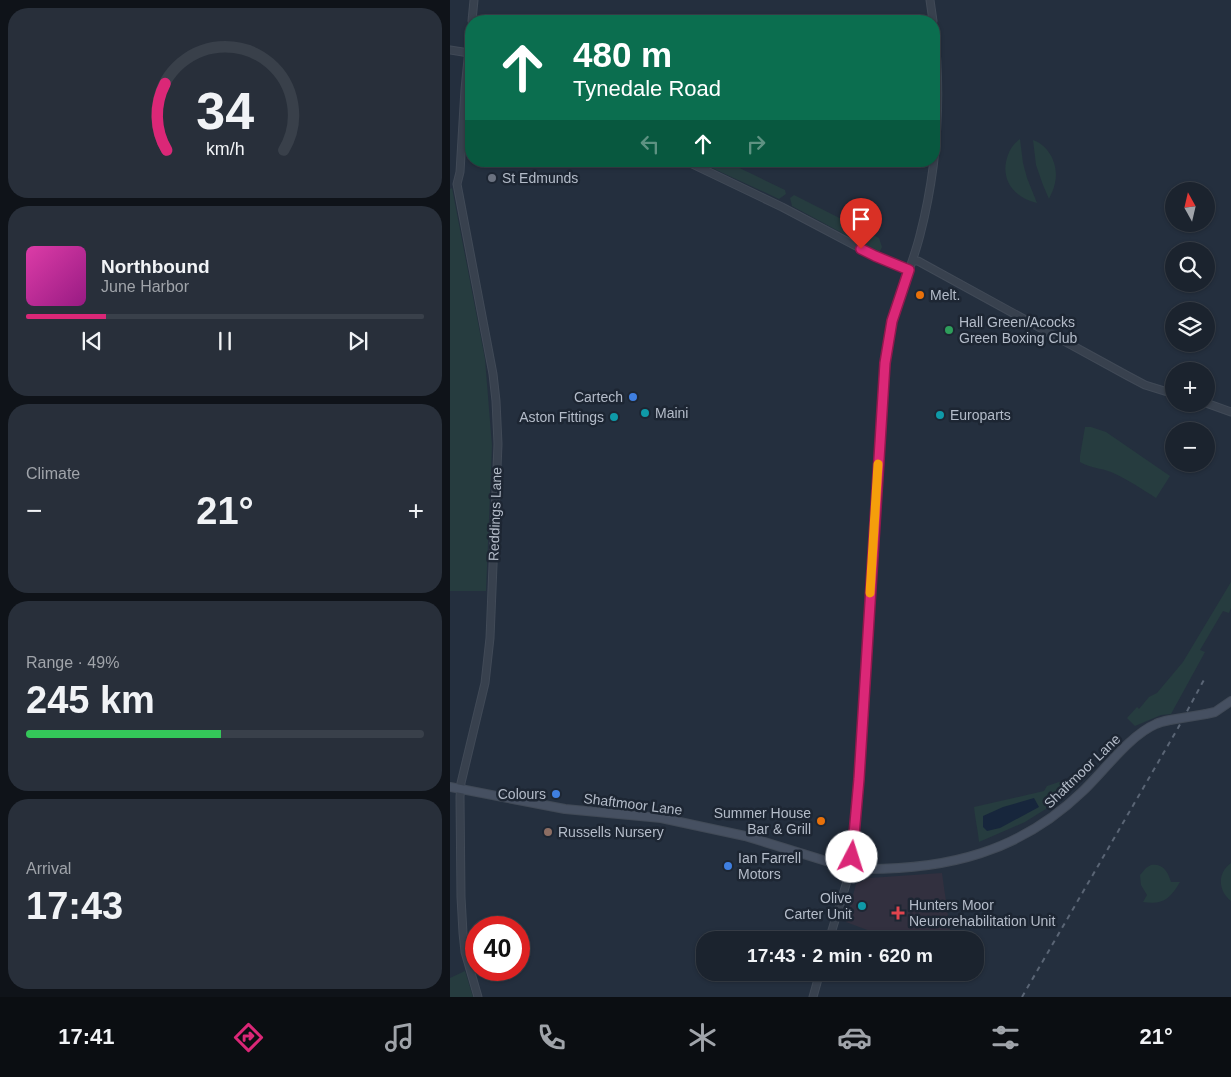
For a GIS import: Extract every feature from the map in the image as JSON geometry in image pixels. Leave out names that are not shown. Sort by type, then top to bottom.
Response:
[{"type":"main road","name":"Shaftmoor Lane","points":[[861,869],[926,865],[991,851],[1034,830],[1056,815],[1085,789],[1131,741],[1156,723],[1215,712],[1231,701]]},
{"type":"main road","name":"Shaftmoor Lane","points":[[450,787],[564,808],[661,818],[745,836],[839,865]]},
{"type":"main road","points":[[852,857],[858,861],[861,869],[858,875],[848,878],[844,877],[840,872],[839,865],[844,858],[852,857]]},
{"type":"street","points":[[473,15],[474,0]]},
{"type":"street","points":[[930,0],[932,15]]},
{"type":"street","points":[[450,50],[465,56]]},
{"type":"street","name":"Reddings Lane","points":[[465,96],[460,172],[454,185],[493,374],[498,444],[490,638],[485,683],[460,797],[463,933],[465,952],[478,997]]},
{"type":"street","points":[[699,167],[782,207],[875,256],[909,270]]},
{"type":"street","points":[[852,857],[859,779],[885,363],[892,321],[913,261],[934,167]]},
{"type":"street","points":[[913,261],[918,261],[1145,385],[1165,391]]},
{"type":"street","points":[[1215,407],[1231,412]]},
{"type":"street","points":[[832,931],[848,878]]},
{"type":"street","points":[[813,997],[817,981]]},
{"type":"shaded area","name":"Hunters Moor Neurorehabilitation Unit","points":[[942,873],[951,931],[870,931],[846,922],[856,884],[869,878]]},
{"type":"green space","points":[[1020,139],[1023,163],[1037,203],[1015,192],[1007,179],[1006,164],[1008,155],[1012,146]]},
{"type":"green space","points":[[1033,140],[1044,147],[1052,157],[1056,170],[1055,183],[1049,199],[1036,165]]},
{"type":"green space","points":[[710,167],[737,167],[785,190],[786,194],[779,199]]},
{"type":"green space","points":[[452,188],[485,359],[492,446],[486,591],[450,591],[450,189]]},
{"type":"green space","points":[[794,195],[879,238],[882,247],[879,253],[792,206],[790,198]]},
{"type":"green space","points":[[1085,427],[1106,432],[1170,476],[1156,498],[1117,475],[1080,462]]},
{"type":"green space","points":[[1231,582],[1231,608],[1229,613],[1223,611],[1200,650],[1205,652],[1171,714],[1161,715],[1135,726],[1127,718],[1137,707],[1139,709],[1149,697],[1157,693],[1183,662]]},
{"type":"green space","points":[[1068,779],[1073,787],[1049,807],[1025,822],[979,842],[974,807],[1044,791],[1047,786]]},
{"type":"green space","points":[[1231,863],[1231,901],[1224,892],[1221,877],[1226,867]]},
{"type":"green space","points":[[1151,865],[1162,867],[1171,882],[1180,882],[1169,897],[1156,903],[1143,902],[1147,895],[1141,885],[1140,875]]},
{"type":"green space","points":[[465,971],[465,981],[468,981],[473,997],[450,997],[450,978]]},
{"type":"water","points":[[1034,798],[1039,807],[1000,828],[987,831],[983,827],[983,816],[1003,807]]},
{"type":"railway","points":[[1022,997],[1178,728],[1206,676]]},
{"type":"slow traffic","points":[[870,593],[878,464]]},
{"type":"place","name":"St Edmunds","points":[[492,178]]},
{"type":"place","name":"Melt.","points":[[920,295]]},
{"type":"place","name":"Hall Green/Acocks Green Boxing Club","points":[[949,330]]},
{"type":"place","name":"Cartech","points":[[633,397]]},
{"type":"place","name":"Maini","points":[[645,413]]},
{"type":"place","name":"Europarts","points":[[940,415]]},
{"type":"place","name":"Aston Fittings","points":[[614,417]]},
{"type":"place","name":"Colours","points":[[556,794]]},
{"type":"place","name":"Summer House Bar & Grill","points":[[821,821]]},
{"type":"place","name":"Russells Nursery","points":[[548,832]]},
{"type":"place","name":"Ian Farrell Motors","points":[[728,866]]},
{"type":"place","name":"Olive Carter Unit","points":[[862,906]]},
{"type":"place","name":"Hunters Moor Neurorehabilitation Unit","points":[[898,913]]},
{"type":"route","points":[[852,857],[859,779],[885,363],[892,321],[909,270],[861,249]]}]
